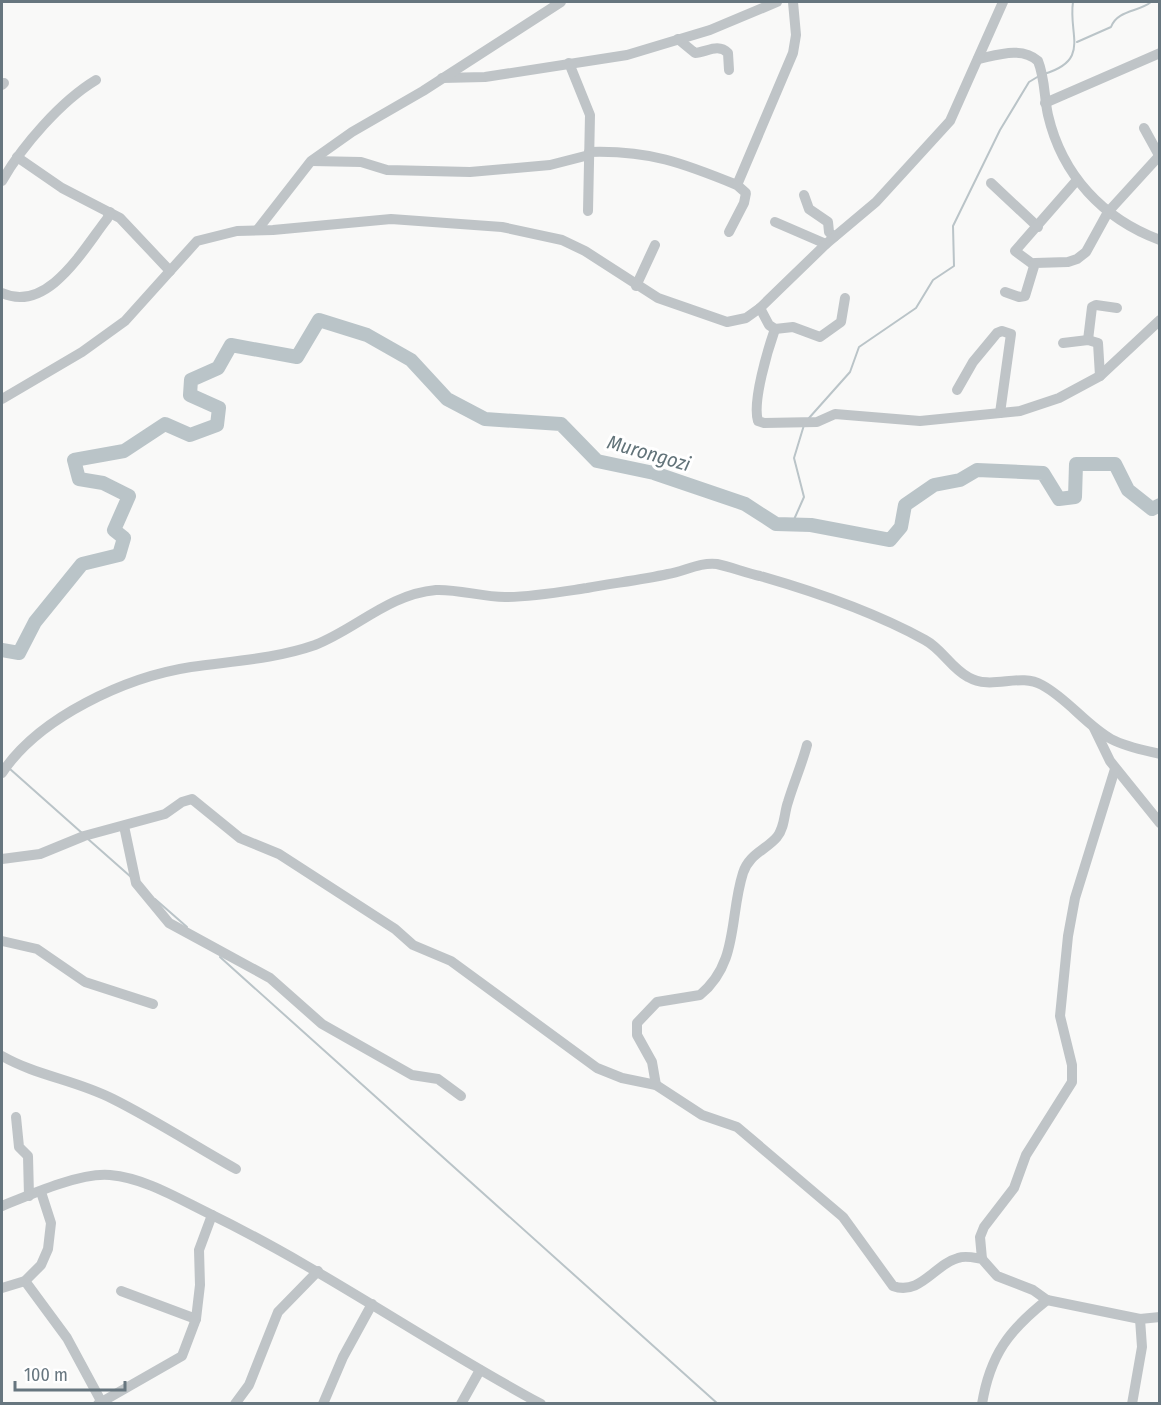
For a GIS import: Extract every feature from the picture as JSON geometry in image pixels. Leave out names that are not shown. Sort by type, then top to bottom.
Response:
[{"type":"street","points":[[258,229],[311,161],[352,132],[442,78],[544,6],[561,2]]},
{"type":"street","points":[[442,78],[485,77],[627,55],[749,16],[777,2]]},
{"type":"street","points":[[737,185],[794,49],[796,35],[793,2]]},
{"type":"street","points":[[2,399],[112,331],[137,310],[197,241],[258,229],[273,230],[391,219],[502,227],[562,240],[585,251],[636,286],[658,298],[727,322],[746,318],[760,308],[830,240],[876,202],[950,121],[1003,2]]},
{"type":"street","points":[[678,39],[695,53],[718,47],[724,49],[728,53],[729,70]]},
{"type":"street","points":[[978,59],[1022,52],[1033,56],[1042,75],[1053,134],[1077,180],[1090,197],[1108,212],[1137,232],[1160,240]]},
{"type":"street","points":[[1046,104],[1160,53]]},
{"type":"street","points":[[569,63],[589,110],[588,211]]},
{"type":"street","points":[[2,181],[12,161],[71,96],[96,80]]},
{"type":"street","points":[[1005,292],[1025,296],[1034,265],[1039,262],[1077,259],[1092,244],[1108,212],[1159,156],[1144,128]]},
{"type":"street","points":[[311,161],[361,162],[387,170],[470,172],[550,165],[589,154],[614,151],[662,156],[737,185],[746,193],[744,203],[729,232]]},
{"type":"street","points":[[17,157],[62,188],[110,212],[132,228],[154,257],[170,271]]},
{"type":"street","points":[[1034,265],[1015,251],[1077,180]]},
{"type":"street","points":[[991,183],[1038,227]]},
{"type":"street","points":[[804,195],[809,209],[828,222],[830,240]]},
{"type":"street","points":[[2,293],[13,297],[30,295],[58,279],[107,219],[110,212]]},
{"type":"street","points":[[774,222],[830,240]]},
{"type":"street","points":[[636,286],[655,245]]},
{"type":"street","points":[[760,308],[769,325],[775,329],[793,327],[820,337],[841,322],[845,298]]},
{"type":"street","points":[[1088,340],[1092,307],[1096,305],[1117,308]]},
{"type":"street","points":[[775,329],[766,355],[757,406],[758,421],[764,423],[817,422],[835,414],[920,421],[1020,411],[1081,388],[1100,376],[1160,320]]},
{"type":"street","points":[[957,390],[973,362],[998,333],[1002,331],[1011,334],[1000,413]]},
{"type":"street","points":[[1064,343],[1088,340],[1098,343],[1100,376]]},
{"type":"street","points":[[2,772],[12,757],[36,734],[86,703],[118,689],[152,675],[188,667],[274,656],[317,644],[368,614],[411,596],[437,590],[505,597],[546,594],[672,574],[701,564],[716,564],[802,588],[884,621],[926,640],[966,677],[980,682],[1025,680],[1038,682],[1079,711],[1094,727],[1125,746],[1160,754]]},
{"type":"street","points":[[1094,727],[1102,750],[1115,769],[1160,823]]},
{"type":"street","points":[[656,1085],[652,1062],[637,1035],[637,1023],[657,1002],[700,995],[728,957],[734,911],[743,872],[748,862],[777,837],[783,827],[788,802],[807,745]]},
{"type":"street","points":[[1115,769],[1075,898],[1068,936],[1060,1016],[1072,1065],[1072,1082],[1026,1155],[1014,1188],[984,1227],[980,1237],[982,1258],[997,1276],[1033,1290],[1047,1300],[1140,1319],[1160,1317]]},
{"type":"street","points":[[2,859],[40,854],[84,836],[165,814],[182,802],[192,799],[240,838],[279,854],[395,928],[413,945],[451,961],[597,1068],[622,1078],[656,1085],[702,1115],[730,1124],[753,1139],[843,1217],[893,1286],[902,1289],[914,1287],[958,1257],[982,1258]]},
{"type":"street","points":[[124,826],[136,883],[169,923],[270,978],[322,1024],[412,1075],[438,1079],[461,1096]]},
{"type":"street","points":[[2,941],[37,949],[85,982],[153,1004]]},
{"type":"street","points":[[2,1056],[24,1069],[80,1085],[112,1098],[236,1169]]},
{"type":"street","points":[[16,1117],[18,1147],[28,1156],[29,1196]]},
{"type":"street","points":[[2,1206],[81,1177],[111,1175],[161,1190],[318,1271],[480,1370],[541,1404]]},
{"type":"street","points":[[2,1288],[26,1281],[41,1264],[50,1237],[51,1223],[41,1192]]},
{"type":"street","points":[[26,1281],[67,1338],[104,1401],[176,1362],[185,1350],[196,1319],[200,1285],[200,1250],[212,1215]]},
{"type":"street","points":[[235,1404],[249,1385],[278,1312],[318,1271]]},
{"type":"street","points":[[121,1291],[196,1319]]},
{"type":"street","points":[[982,1404],[998,1349],[1014,1330],[1047,1300]]},
{"type":"street","points":[[323,1404],[343,1357],[372,1304]]},
{"type":"street","points":[[1132,1404],[1142,1347],[1140,1319]]},
{"type":"street","points":[[461,1404],[480,1370]]},
{"type":"waterway","points":[[1044,74],[1059,68],[1073,54],[1073,2]]},
{"type":"waterway","points":[[1077,42],[1111,27],[1118,17],[1151,2]]},
{"type":"waterway","points":[[809,418],[850,372],[859,347],[916,308],[933,280],[954,266],[953,226],[1000,130],[1029,82],[1039,76]]},
{"type":"waterway","name":"Murongozi","points":[[2,650],[19,653],[35,622],[82,564],[119,555],[124,538],[114,530],[129,496],[103,483],[79,479],[74,460],[124,451],[165,424],[190,435],[217,425],[219,408],[190,395],[191,380],[218,368],[231,345],[297,357],[319,320],[367,335],[411,360],[447,399],[485,419],[561,424],[597,461],[654,473],[745,504],[776,524],[811,525],[890,540],[901,527],[905,505],[934,485],[960,480],[977,470],[1043,473],[1059,499],[1075,497],[1076,464],[1115,464],[1128,490],[1152,509],[1160,505]]},
{"type":"waterway","points":[[792,524],[804,497],[794,458],[804,425]]},
{"type":"waterway","points":[[10,769],[82,833]]},
{"type":"waterway","points":[[88,839],[131,877]]},
{"type":"waterway","points":[[155,899],[187,927]]},
{"type":"waterway","points":[[220,957],[718,1404]]}]
